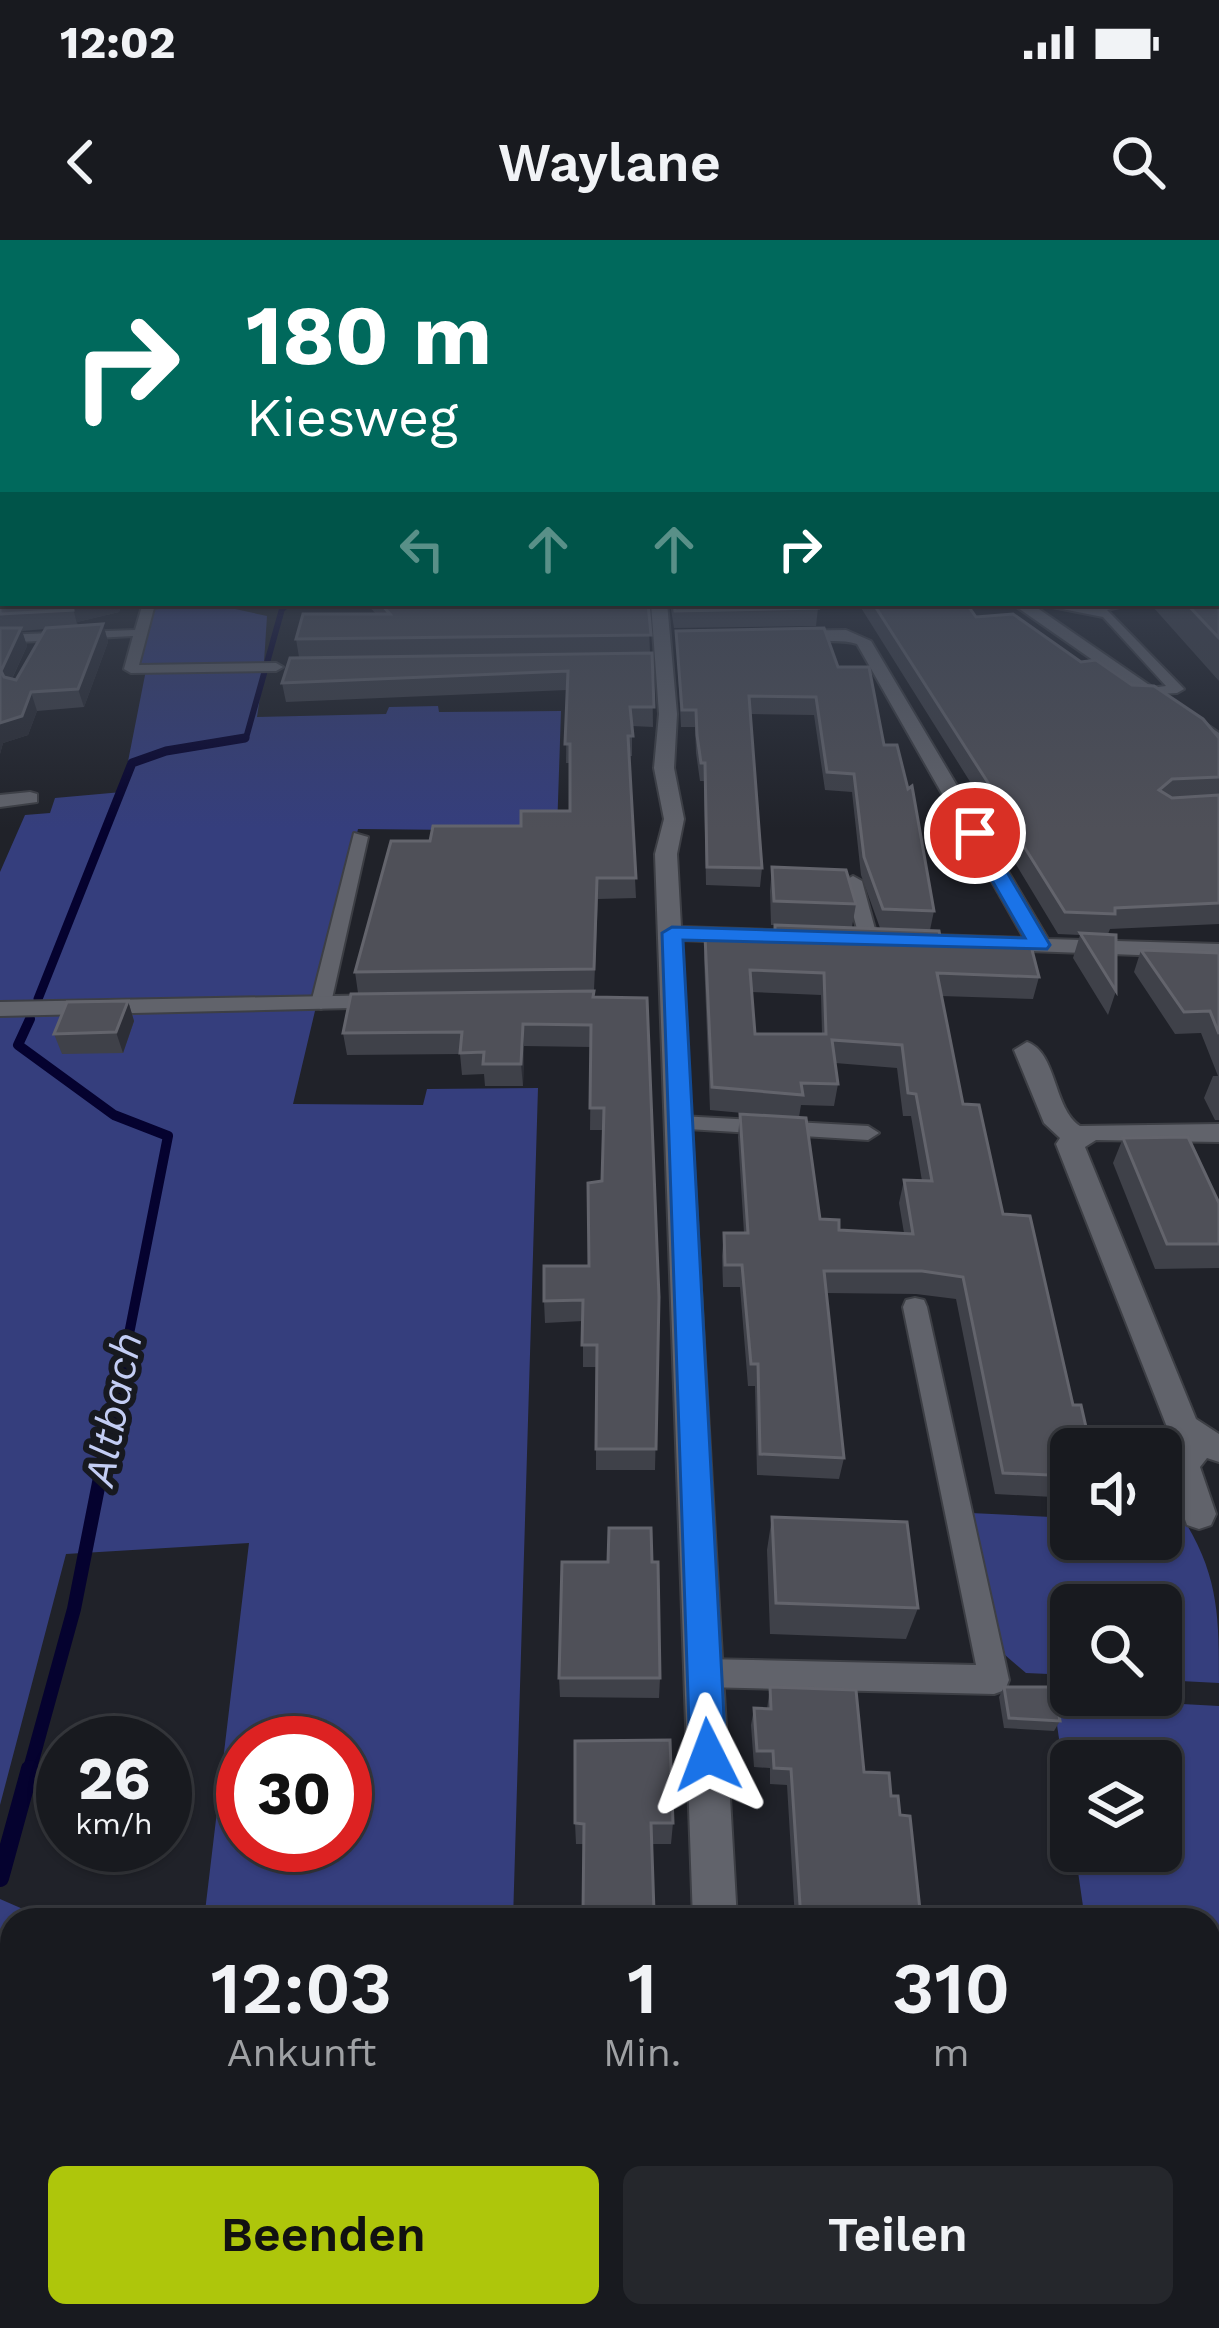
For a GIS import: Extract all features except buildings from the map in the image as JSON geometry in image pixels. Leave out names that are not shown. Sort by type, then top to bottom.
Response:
[{"type":"street","points":[[662,633],[668,714],[664,769],[674,818],[666,854],[672,933],[663,1000],[680,1123],[715,1908]]},
{"type":"street","points":[[1068,633],[1219,742]]},
{"type":"street","points":[[770,636],[846,635],[863,641],[1040,945]]},
{"type":"street","points":[[269,666],[298,666]]},
{"type":"street","points":[[0,801],[30,799]]},
{"type":"street","points":[[672,933],[1219,951]]},
{"type":"street","points":[[0,1009],[413,1002]]},
{"type":"street","points":[[1027,1050],[1057,1123],[1077,1136]]},
{"type":"street","points":[[1198,1514],[1182,1464],[1210,1445],[1183,1427],[1070,1144],[1090,1131],[1219,1133]]},
{"type":"lane","points":[[0,639],[121,633]]},
{"type":"lane","points":[[140,633],[131,669],[269,666]]},
{"type":"lane","points":[[1127,633],[1177,688],[1147,692]]},
{"type":"lane","points":[[35,655],[43,637]]},
{"type":"lane","points":[[321,1003],[360,837]]},
{"type":"lane","points":[[853,880],[869,940]]},
{"type":"lane","points":[[680,1123],[868,1133]]},
{"type":"lane","points":[[704,1673],[994,1680],[915,1307]]},
{"type":"shaded area","points":[[146,633],[266,633],[264,662],[139,665]]},
{"type":"shaded area","points":[[146,670],[264,670],[257,717],[386,714],[389,707],[438,706],[439,712],[561,711],[557,831],[358,829],[293,1104],[423,1105],[427,1089],[538,1088],[513,1908],[205,1908],[216,1819],[216,1872],[372,1872],[372,1716],[228,1716],[249,1543],[66,1554],[0,1805],[0,872],[25,815],[50,813],[55,798],[122,792]]},
{"type":"shaded area","points":[[971,1513],[1050,1517],[1050,1560],[1182,1560],[1182,1525],[1187,1525],[1206,1564],[1215,1601],[1219,1683],[1182,1681],[1182,1584],[1050,1584],[1050,1674],[1026,1673],[1005,1655]]},
{"type":"shaded area","points":[[1182,1704],[1219,1706],[1219,1908],[1083,1908],[1078,1872],[1182,1872],[1182,1740],[1059,1740],[1056,1716],[1182,1716]]},
{"type":"shaded area","points":[[0,1899],[21,1908],[0,1908]]},
{"type":"waterway","name":"Altbach","points":[[227,741],[246,738],[275,633]]},
{"type":"waterway","name":"Altbach","points":[[38,999],[132,763],[166,751],[245,738]]},
{"type":"waterway","name":"Altbach","points":[[30,1019],[18,1045],[114,1115],[168,1136],[128,1339]]},
{"type":"waterway","name":"Altbach","points":[[29,1772],[74,1609],[128,1336]]},
{"type":"waterway","name":"Altbach","points":[[0,1878],[30,1769]]},
{"type":"route","points":[[708,1755],[672,933],[1040,945],[975,833]]}]
